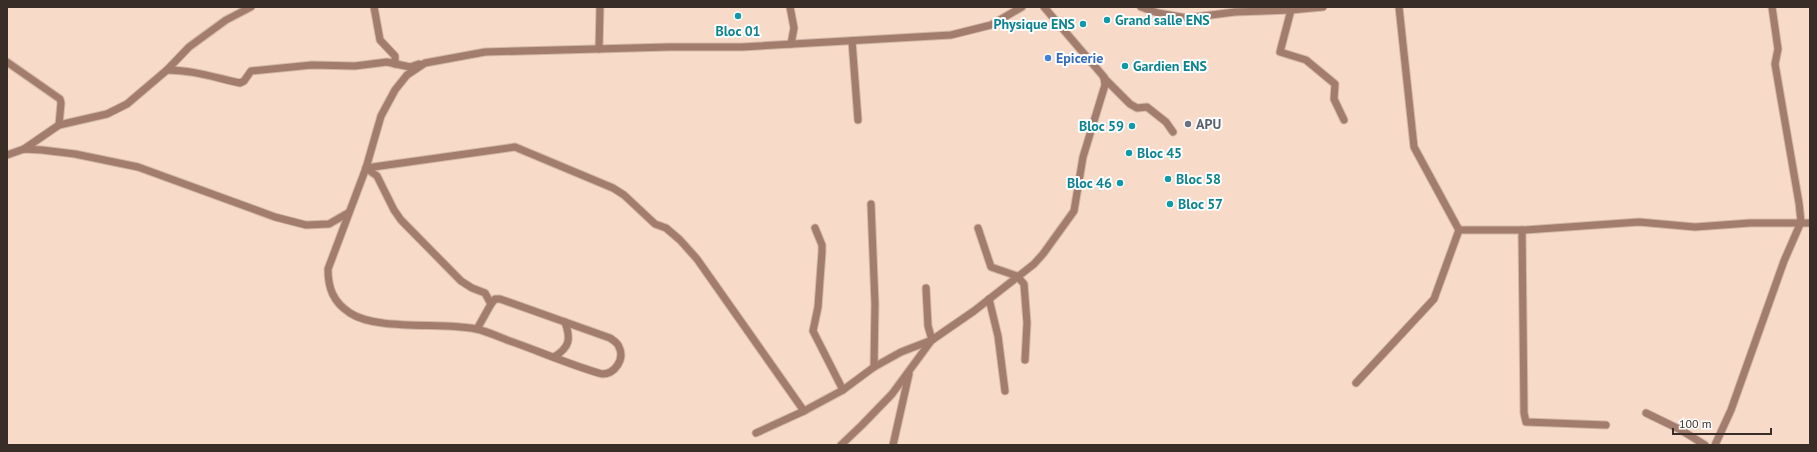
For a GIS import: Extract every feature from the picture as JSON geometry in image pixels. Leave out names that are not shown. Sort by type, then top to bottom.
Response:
[{"type":"street","points":[[7,155],[24,149],[59,125],[107,114],[127,104],[168,70],[189,47],[209,32],[251,7]]},
{"type":"street","points":[[374,7],[380,40],[395,56],[396,64]]},
{"type":"street","points":[[599,48],[600,7]]},
{"type":"street","points":[[790,7],[794,28],[791,44]]},
{"type":"street","points":[[1044,7],[1104,78],[1130,104],[1137,108],[1147,107],[1166,122],[1173,132]]},
{"type":"street","points":[[1141,7],[1158,13],[1187,18],[1235,12],[1323,7]]},
{"type":"street","points":[[1356,383],[1406,331],[1434,299],[1459,230],[1414,147],[1399,7]]},
{"type":"street","points":[[1715,445],[1731,410],[1784,260],[1801,222],[1775,64],[1778,49],[1772,7]]},
{"type":"street","points":[[168,70],[180,70],[214,76],[240,83],[245,79],[249,72],[255,70],[290,66],[355,66],[387,62],[410,67],[425,62],[485,52],[669,46],[742,47],[951,35],[991,25],[1017,8]]},
{"type":"street","points":[[1290,10],[1280,52],[1306,60],[1335,84],[1334,99],[1344,120]]},
{"type":"street","points":[[852,41],[858,120]]},
{"type":"street","points":[[7,62],[60,100],[59,125]]},
{"type":"street","points":[[425,62],[407,75],[395,90],[381,116],[366,168],[328,269],[328,284],[334,299],[341,307],[360,318],[373,321],[476,329],[592,371],[610,374],[615,370],[622,354],[619,346],[610,338],[505,300],[495,299],[476,329]]},
{"type":"street","points":[[841,445],[862,426],[892,394],[910,372],[921,353],[932,340],[989,299],[1043,254],[1074,211],[1083,157],[1105,85],[1104,78]]},
{"type":"street","points":[[366,168],[515,147],[613,188],[624,195],[655,224],[666,228],[680,240],[697,259],[804,411]]},
{"type":"street","points":[[24,149],[75,154],[138,167],[275,217],[306,225],[329,224],[348,213]]},
{"type":"street","points":[[366,168],[377,176],[394,210],[401,220],[461,281],[472,288],[486,293],[491,304]]},
{"type":"street","points":[[871,204],[875,304],[874,367]]},
{"type":"street","points":[[1459,230],[1522,230],[1639,222],[1696,227],[1750,223],[1810,223]]},
{"type":"street","points":[[815,228],[822,245],[822,252],[818,307],[813,331],[843,390]]},
{"type":"street","points":[[978,228],[991,267],[1017,276],[1024,284],[1027,323],[1025,360]]},
{"type":"street","points":[[1522,230],[1524,399],[1526,422],[1606,425]]},
{"type":"street","points":[[926,288],[928,326],[932,340]]},
{"type":"street","points":[[989,299],[998,336],[1005,391]]},
{"type":"street","points":[[554,357],[563,352],[568,344],[569,333],[565,322]]},
{"type":"street","points":[[756,433],[804,411],[843,390],[874,367],[901,352],[932,340]]},
{"type":"street","points":[[893,445],[910,372]]},
{"type":"street","points":[[1646,413],[1681,430],[1705,445]]},
{"type":"place","name":"Bloc 01","points":[[738,16]]},
{"type":"place","name":"Grand salle ENS","points":[[1107,20]]},
{"type":"place","name":"Physique ENS","points":[[1083,24]]},
{"type":"place","name":"Epicerie","points":[[1048,58]]},
{"type":"place","name":"Gardien ENS","points":[[1125,66]]},
{"type":"place","name":"APU","points":[[1188,124]]},
{"type":"place","name":"Bloc 59","points":[[1132,126]]},
{"type":"place","name":"Bloc 45","points":[[1129,153]]},
{"type":"place","name":"Bloc 58","points":[[1168,179]]},
{"type":"place","name":"Bloc 46","points":[[1120,183]]},
{"type":"place","name":"Bloc 57","points":[[1170,204]]}]
